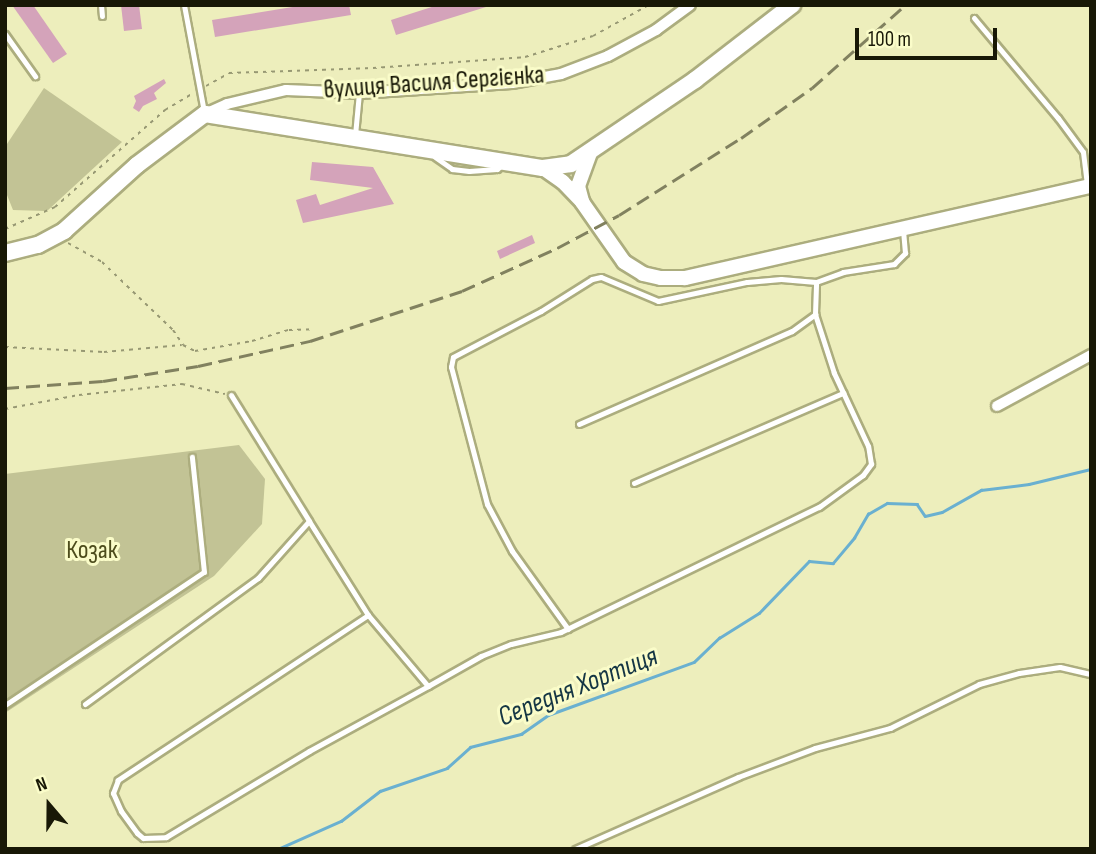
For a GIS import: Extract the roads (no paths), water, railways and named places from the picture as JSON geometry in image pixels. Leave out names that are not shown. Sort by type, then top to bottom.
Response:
[{"type":"main road","points":[[543,168],[570,163],[591,151],[695,80],[793,5]]},
{"type":"main road","name":"вулиця Василя Сергієнка","points":[[5,253],[38,245],[64,231],[137,165],[205,114],[543,168]]},
{"type":"street","name":"вулиця Василя Сергієнка","points":[[205,114],[227,104],[286,90],[359,93],[512,83],[561,74],[608,56],[656,30],[690,5]]},
{"type":"street","points":[[582,202],[578,186],[591,151]]},
{"type":"street","points":[[543,168],[563,182],[582,202],[624,262],[643,274],[661,278],[685,278],[1089,186]]},
{"type":"street","points":[[997,406],[1091,355]]},
{"type":"lane","points":[[101,5],[102,16]]},
{"type":"lane","points":[[187,6],[205,114]]},
{"type":"lane","points":[[974,18],[1083,152],[1089,186]]},
{"type":"lane","points":[[5,34],[35,76]]},
{"type":"lane","points":[[355,136],[359,93]]},
{"type":"lane","points":[[568,629],[512,551],[486,504],[451,367],[453,357],[541,311],[592,279],[601,277],[657,301],[747,282],[780,279],[816,282],[843,272],[894,264],[905,253],[903,230]]},
{"type":"lane","points":[[369,615],[118,780],[113,793],[121,811],[137,834],[143,838],[166,837],[309,751],[481,656],[511,644],[568,629],[819,507],[863,475],[871,464],[867,446],[843,393],[815,314],[816,282]]},
{"type":"lane","points":[[579,424],[792,331],[815,314]]},
{"type":"lane","points":[[634,483],[843,393]]},
{"type":"lane","points":[[231,395],[369,615],[428,686]]},
{"type":"lane","points":[[5,705],[204,572],[192,457]]},
{"type":"lane","points":[[85,704],[258,578],[309,521]]},
{"type":"lane","points":[[575,849],[737,777],[815,748],[890,728],[979,684],[1019,673],[1060,667],[1091,674]]},
{"type":"waterway","name":"Середня Хортиця","points":[[278,849],[341,821],[380,791],[447,768],[470,747],[521,734],[548,715],[694,662],[719,638],[759,613],[809,561],[833,563],[854,538],[868,514],[887,503],[917,504],[925,516],[942,512],[981,490],[1029,484],[1091,469]]},
{"type":"railway","points":[[5,388],[103,381],[198,366],[310,341],[462,291],[557,248],[619,215],[741,138],[812,88],[905,5]]},
{"type":"park label","name":"Козак","points":[[92,551]]}]
